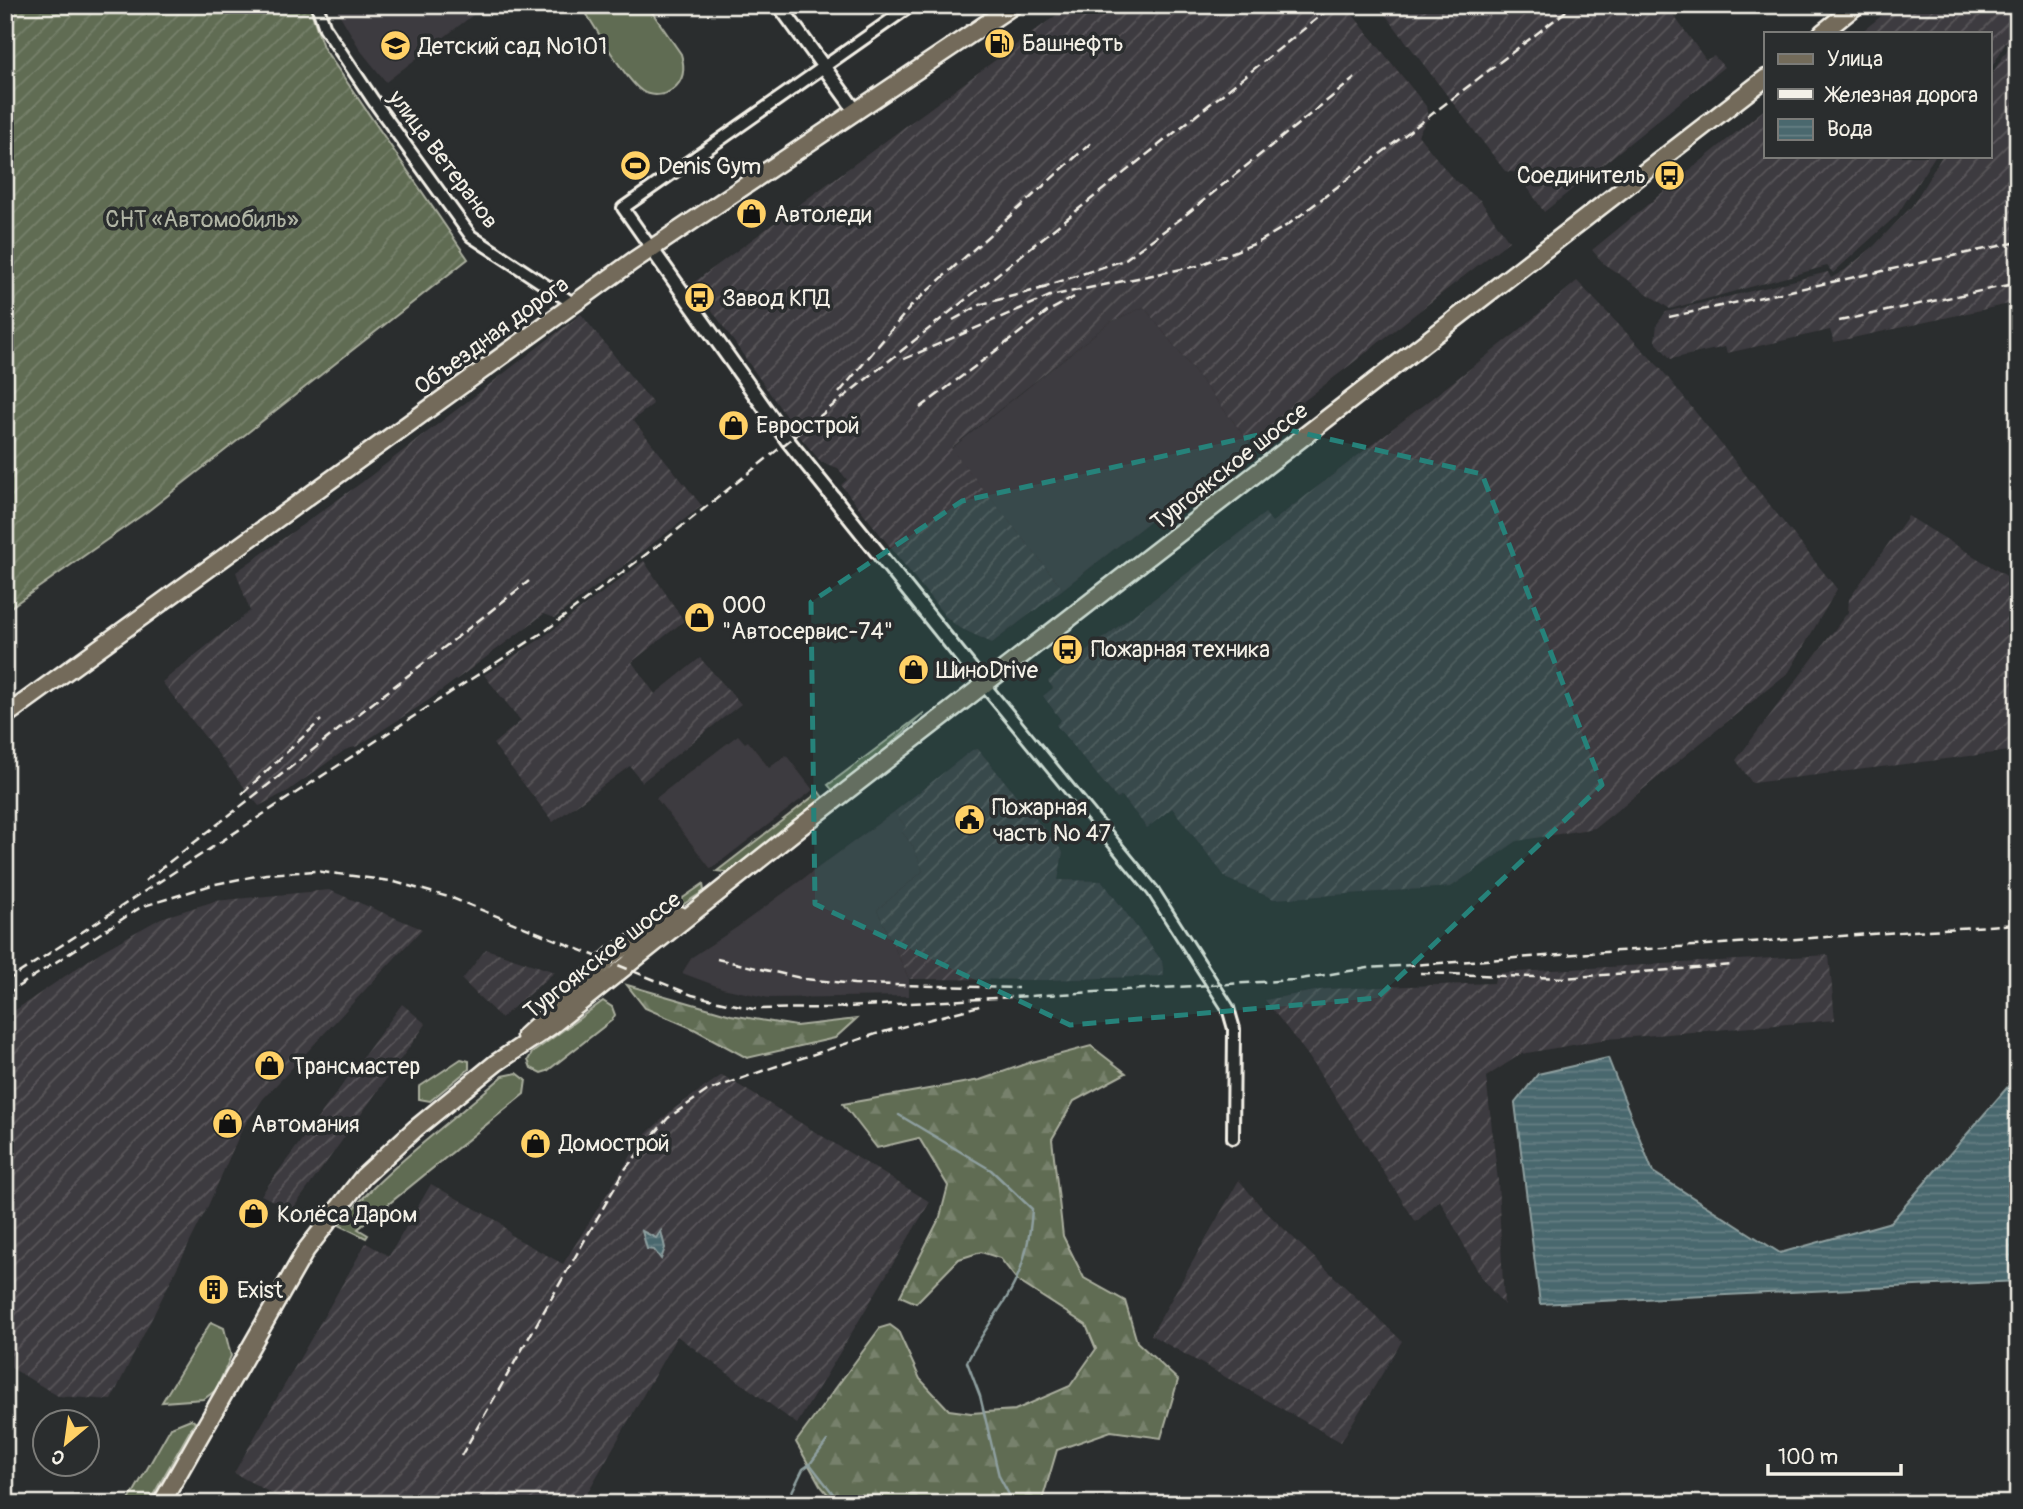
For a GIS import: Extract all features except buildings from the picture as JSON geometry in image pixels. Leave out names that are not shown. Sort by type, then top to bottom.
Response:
[{"type":"main road","name":"Объездная дорога","points":[[5,716],[651,248],[1014,5]]},
{"type":"main road","points":[[1823,32],[1857,5]]},
{"type":"main road","name":"Тургоякское шоссе","points":[[162,1504],[293,1271],[327,1219],[363,1177],[408,1135],[510,1053],[536,1023],[615,953],[720,891],[1764,80]]},
{"type":"street","name":"улица Ветеранов","points":[[317,5],[325,28],[373,100],[471,236],[574,303]]},
{"type":"street","points":[[779,5],[822,68],[855,110]]},
{"type":"street","points":[[912,5],[623,208],[788,441],[1153,891],[1228,1008],[1234,1029],[1233,1138]]},
{"type":"highlighted area","points":[[1285,429],[1482,474],[1602,785],[1377,998],[1070,1025],[815,904],[811,602],[962,501]]},
{"type":"shaded area","name":"Детский сад №101","points":[[334,5],[486,5],[386,82],[361,51]]},
{"type":"shaded area","points":[[1070,5],[1345,5],[1426,106],[1428,118],[1418,135],[1453,179],[1480,200],[1509,241],[1250,443],[1144,307],[1110,322],[951,448],[1063,589],[992,643],[958,627],[945,616],[841,485],[847,480],[838,468],[821,462],[801,438],[693,283]]},
{"type":"shaded area","name":"Соединитель","points":[[1378,5],[1666,5],[1706,60],[1714,56],[1724,67],[1544,212],[1518,173],[1505,171]]},
{"type":"shaded area","points":[[1895,5],[2018,5],[2018,30],[2014,29],[1992,67],[1992,32],[1861,32]]},
{"type":"shaded area","points":[[2018,33],[2018,302],[1834,342],[1830,330],[1727,353],[1725,347],[1671,359],[1655,341],[1657,324],[1666,312],[1828,272],[1831,278],[1874,246],[1912,206],[1941,158],[1992,158],[1992,74]]},
{"type":"shaded area","points":[[1764,110],[1764,158],[1934,158],[1897,215],[1833,273],[1827,266],[1670,309],[1604,264],[1592,250]]},
{"type":"shaded area","points":[[1577,281],[1661,369],[1837,589],[1789,672],[1595,828],[1517,841],[1451,887],[1274,899],[1227,879],[1172,808],[1147,828],[1122,796],[1117,799],[1056,725],[1061,720],[1043,696],[1053,688],[1048,681],[1265,513],[1272,522],[1516,333]]},
{"type":"shaded area","points":[[1144,307],[1250,443],[1063,589],[951,449],[1110,322]]},
{"type":"shaded area","points":[[581,314],[653,404],[633,420],[702,506],[555,618],[544,614],[429,700],[358,746],[345,750],[288,791],[259,806],[162,682],[250,611],[236,572],[361,483]]},
{"type":"shaded area","points":[[1908,516],[2018,583],[2018,750],[1752,783],[1736,760],[1848,612],[1849,599]]},
{"type":"shaded area","points":[[644,561],[684,621],[632,662],[655,694],[700,658],[741,704],[642,782],[630,766],[553,822],[493,744],[521,721],[484,675],[542,638]]},
{"type":"shaded area","points":[[738,735],[745,743],[748,741],[769,768],[786,755],[813,790],[711,869],[656,798]]},
{"type":"shaded area","points":[[978,749],[1063,852],[1058,880],[1102,881],[1162,961],[1164,976],[1046,980],[909,979],[877,910],[923,871],[913,846],[902,832],[906,827],[894,812],[972,750]]},
{"type":"shaded area","points":[[894,812],[907,828],[902,832],[913,846],[923,871],[877,910],[909,979],[909,996],[769,998],[722,988],[682,973],[692,957]]},
{"type":"shaded area","points":[[329,890],[422,929],[263,1099],[242,1129],[208,1206],[111,1400],[58,1396],[5,1364],[5,1017],[102,951],[161,918],[215,901]]},
{"type":"shaded area","points":[[486,949],[555,972],[501,1018],[462,980]]},
{"type":"shaded area","points":[[1829,955],[1835,1020],[1607,1039],[1521,1054],[1486,1077],[1498,1181],[1504,1305],[1482,1279],[1440,1200],[1416,1222],[1307,1054],[1265,1000],[1326,989],[1494,983],[1496,973]]},
{"type":"shaded area","points":[[402,1004],[426,1024],[292,1210],[261,1195]]},
{"type":"shaded area","points":[[722,1075],[930,1202],[797,1424],[677,1336],[581,1504],[291,1504],[234,1473],[366,1243],[389,1256],[431,1184],[501,1223],[512,1236],[563,1264],[642,1138],[672,1110]]},
{"type":"shaded area","points":[[1239,1180],[1263,1209],[1402,1341],[1341,1442],[1151,1335]]},
{"type":"green space","name":"СНТ «Автомобиль»","points":[[5,5],[309,5],[323,47],[468,259],[148,511],[5,611]]},
{"type":"green space","points":[[581,5],[647,5],[681,54],[683,73],[680,82],[662,94],[654,95],[642,91],[619,64]]},
{"type":"green space","points":[[925,712],[870,764],[834,792],[828,785]]},
{"type":"green space","points":[[819,792],[825,800],[732,873],[717,871]]},
{"type":"green space","points":[[703,884],[704,891],[642,931],[637,930]]},
{"type":"green space","points":[[627,985],[731,1015],[796,1026],[856,1019],[835,1038],[747,1058],[694,1029],[645,1008]]},
{"type":"green space","points":[[603,1001],[612,1007],[615,1015],[612,1020],[547,1071],[541,1073],[531,1068],[528,1060],[532,1053]]},
{"type":"green space","points":[[1091,1046],[1126,1073],[1074,1101],[1052,1139],[1063,1236],[1084,1278],[1125,1301],[1137,1342],[1178,1380],[1161,1438],[1111,1431],[1057,1450],[1041,1504],[836,1504],[820,1485],[796,1442],[880,1328],[890,1325],[898,1331],[920,1379],[949,1410],[971,1413],[1015,1410],[1070,1386],[1096,1349],[1086,1325],[1018,1281],[1000,1258],[981,1252],[959,1259],[916,1303],[900,1296],[940,1217],[948,1186],[919,1138],[877,1148],[843,1104],[980,1080],[1031,1062]]},
{"type":"green space","points":[[461,1059],[469,1061],[469,1069],[430,1101],[419,1099],[419,1087]]},
{"type":"green space","points":[[517,1073],[526,1080],[524,1094],[358,1229],[368,1235],[366,1238],[339,1225],[377,1184],[418,1147],[503,1076]]},
{"type":"green space","points":[[211,1322],[224,1328],[231,1356],[216,1390],[204,1399],[162,1402]]},
{"type":"green space","points":[[191,1419],[195,1422],[148,1504],[127,1504],[171,1427]]},
{"type":"water","points":[[1608,1058],[1653,1172],[1780,1253],[1891,1222],[2018,1075],[2018,1281],[1540,1304],[1515,1103],[1538,1074]]},
{"type":"water","points":[[642,1231],[656,1238],[661,1231],[665,1248],[661,1259],[654,1250],[647,1249]]},
{"type":"waterway","points":[[899,1115],[991,1170],[1032,1209],[1027,1245],[1016,1281],[967,1362],[980,1396],[999,1476],[1014,1504]]},
{"type":"waterway","points":[[827,1441],[810,1464],[841,1504]]},
{"type":"waterway","points":[[786,1504],[803,1469],[810,1464]]},
{"type":"railway","points":[[5,982],[545,631],[661,543],[1334,5]]},
{"type":"railway","points":[[904,359],[1050,296],[1197,266],[1259,242],[1289,224],[1574,5]]},
{"type":"railway","points":[[1040,288],[1124,260],[1183,217],[1355,78]]},
{"type":"railway","points":[[839,393],[912,305],[1092,142]]},
{"type":"railway","points":[[1669,317],[2018,242]]},
{"type":"railway","points":[[1839,321],[2018,283]]},
{"type":"railway","points":[[953,320],[982,304],[1048,287]]},
{"type":"railway","points":[[920,408],[1047,312],[1078,295]]},
{"type":"railway","points":[[145,881],[529,581]]},
{"type":"railway","points":[[242,794],[321,720]]},
{"type":"railway","points":[[5,995],[141,907],[215,884],[266,874],[315,871],[391,881],[452,898],[692,995],[753,1009],[830,1008],[1294,980],[1368,968],[2018,924]]},
{"type":"railway","points":[[717,959],[805,979],[854,984],[1018,988]]},
{"type":"railway","points":[[1420,973],[1563,978],[1734,965]]},
{"type":"railway","points":[[461,1456],[626,1168],[668,1118],[707,1091],[765,1070],[876,1034],[983,1005]]},
{"type":"place","name":"Башнефть","points":[[999,43]]},
{"type":"place","name":"Детский сад №101","points":[[395,46]]},
{"type":"place","name":"Denis Gym","points":[[635,166]]},
{"type":"place","name":"Соединитель","points":[[1669,175]]},
{"type":"place","name":"Автоледи","points":[[751,214]]},
{"type":"place","name":"Завод КПД","points":[[699,298]]},
{"type":"place","name":"Еврострой","points":[[733,425]]},
{"type":"place","name":"ООО \"Автосервис-74\"","points":[[699,618]]},
{"type":"place","name":"Пожарная техника","points":[[1068,649]]},
{"type":"place","name":"ШиноDrive","points":[[913,670]]},
{"type":"place","name":"Пожарная часть № 47","points":[[969,820]]},
{"type":"place","name":"Трансмастер","points":[[269,1066]]},
{"type":"place","name":"Автомания","points":[[228,1124]]},
{"type":"place","name":"Домострой","points":[[536,1143]]},
{"type":"place","name":"Колёса Даром","points":[[254,1214]]},
{"type":"place","name":"Exist","points":[[214,1290]]}]
